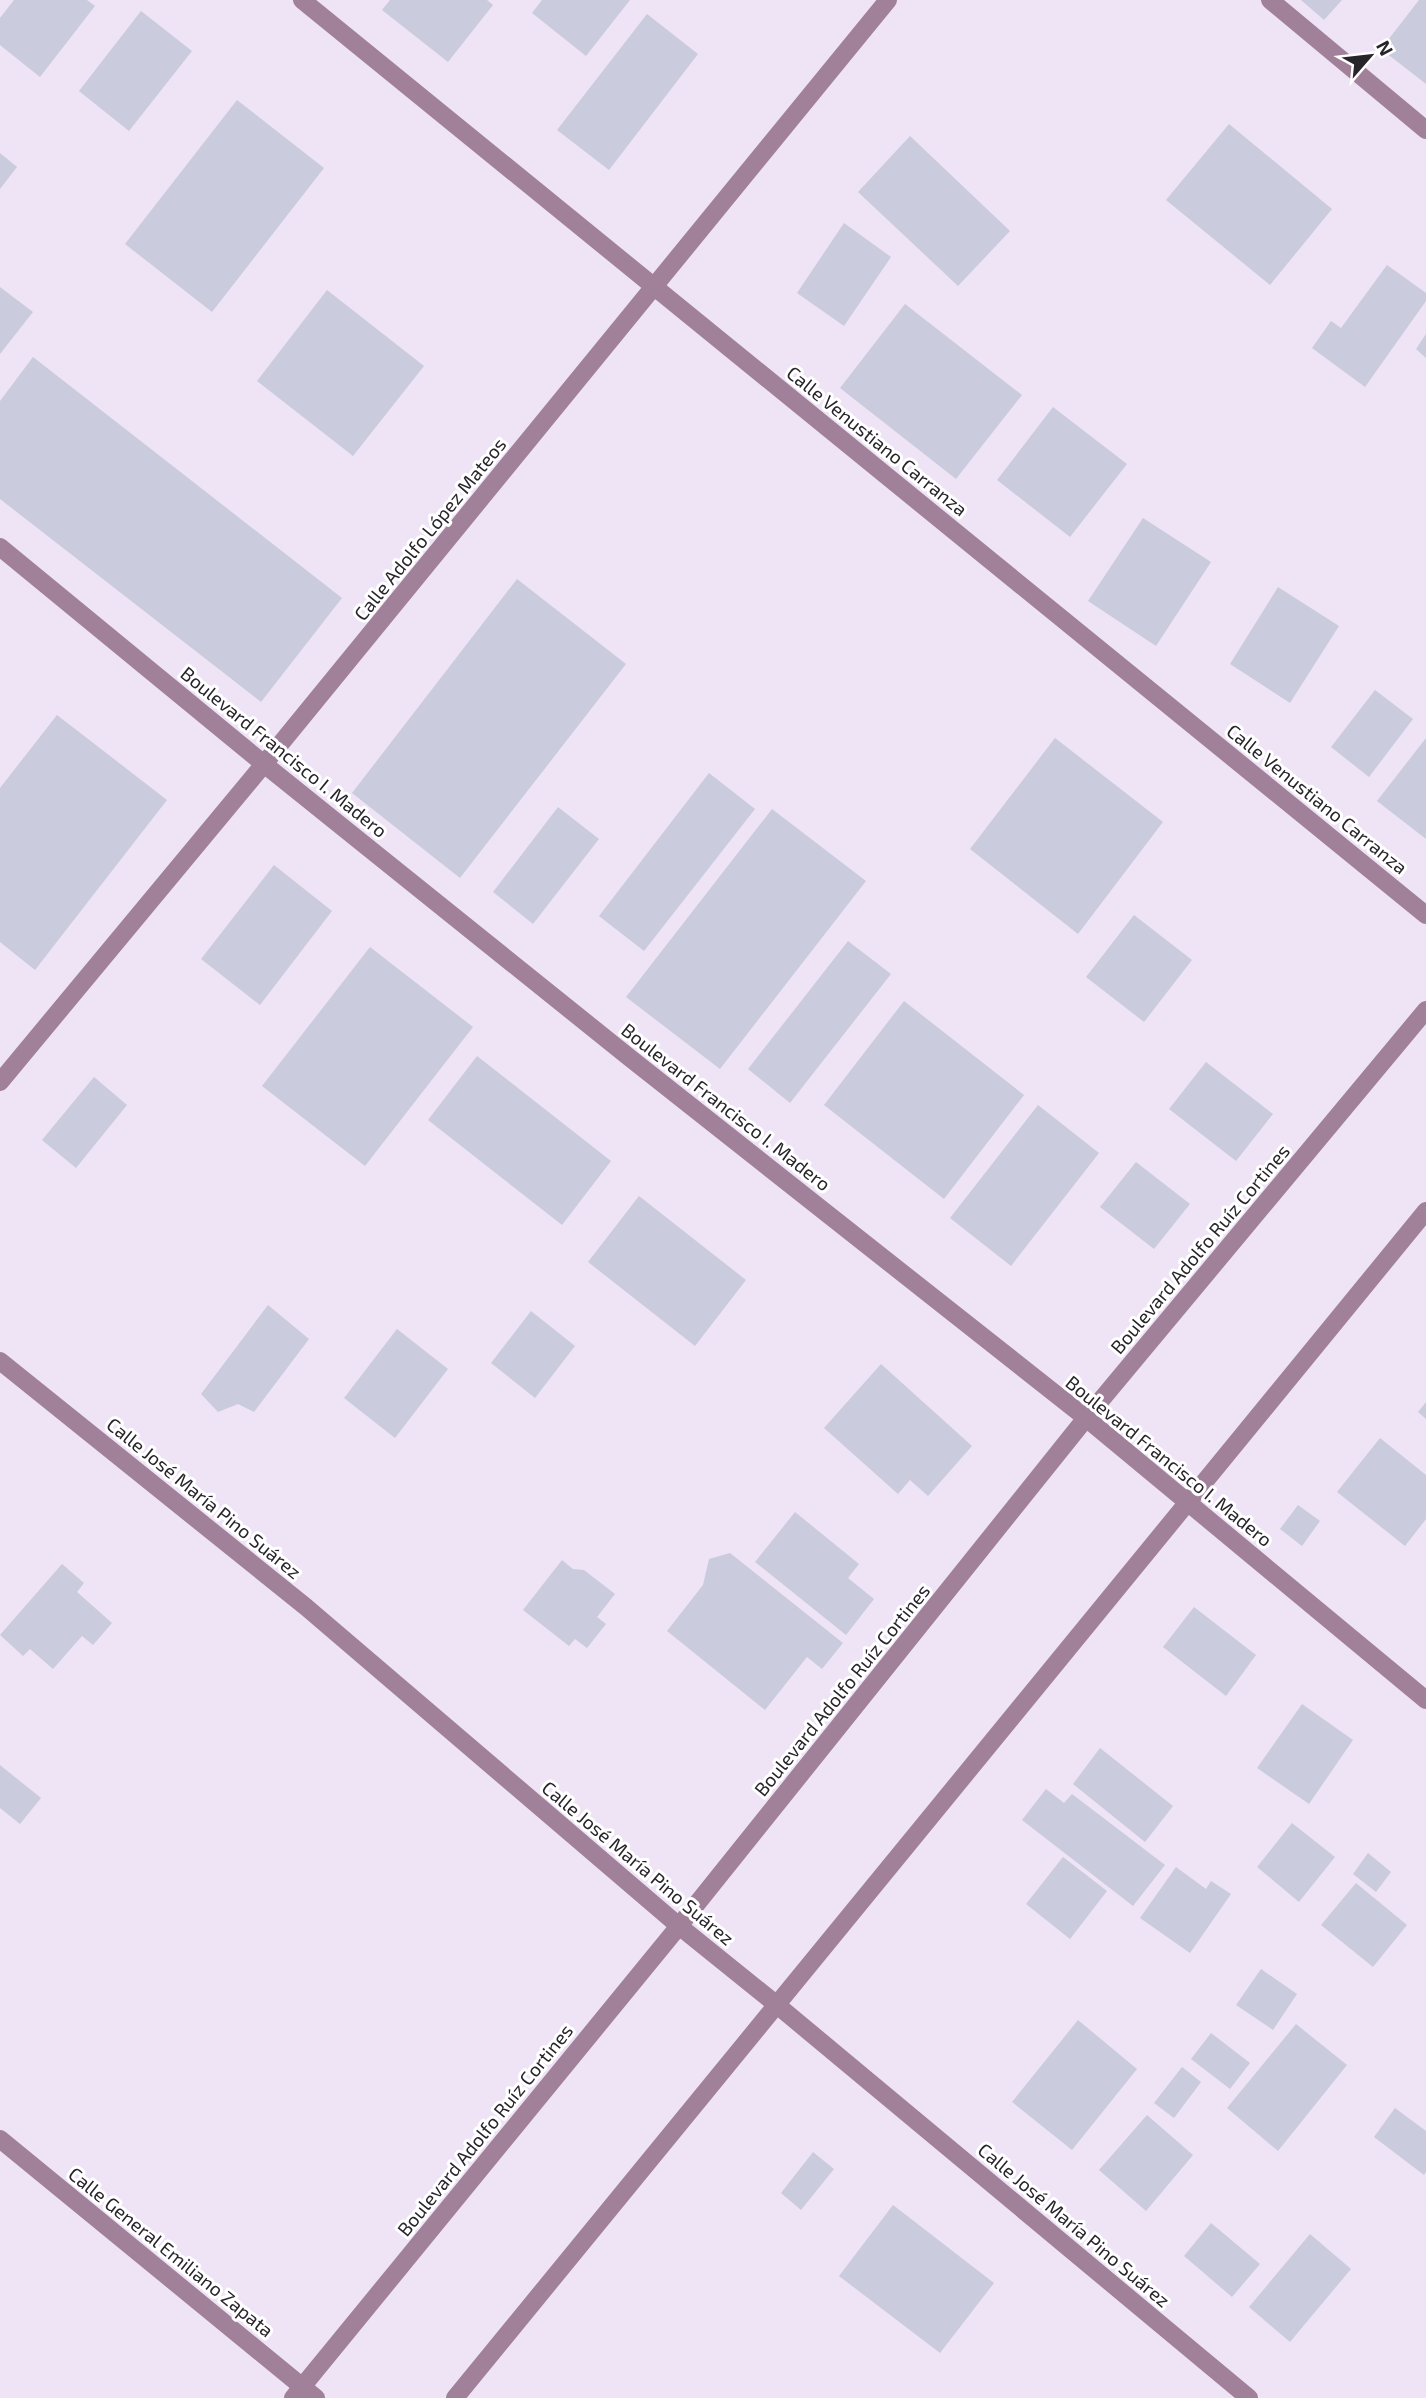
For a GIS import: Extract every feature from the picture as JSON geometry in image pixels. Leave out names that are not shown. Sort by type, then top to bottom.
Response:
[{"type":"street","name":"Calle Venustiano Carranza","points":[[302,0],[1426,915]]},
{"type":"street","name":"Calle Adolfo López Mateos","points":[[0,1082],[655,288],[888,0]]},
{"type":"street","points":[[1270,0],[1426,130]]},
{"type":"street","name":"Boulevard Francisco I. Madero","points":[[0,547],[264,764],[630,1058],[1086,1418],[1426,1700]]},
{"type":"street","name":"Boulevard Adolfo Ruíz Cortines","points":[[304,2394],[1086,1418],[1426,1010]]},
{"type":"street","points":[[455,2398],[1426,1211]]},
{"type":"street","name":"Calle José María Pino Suárez","points":[[0,1361],[306,1607],[679,1926],[1249,2398]]},
{"type":"street","name":"Calle General Emiliano Zapata","points":[[0,2139],[304,2394]]},
{"type":"building","points":[[14,0],[87,0],[95,6],[40,77],[0,45],[0,18]]},
{"type":"building","points":[[390,0],[487,0],[493,5],[448,62],[382,10]]},
{"type":"building","points":[[542,0],[630,0],[586,56],[532,13]]},
{"type":"building","points":[[1301,0],[1342,0],[1324,20]]},
{"type":"building","points":[[1419,0],[1426,0],[1426,84],[1381,49]]},
{"type":"building","points":[[141,11],[192,51],[129,131],[79,91]]},
{"type":"building","points":[[647,14],[698,54],[609,170],[557,130]]},
{"type":"building","points":[[237,100],[324,168],[212,312],[125,244]]},
{"type":"building","points":[[1229,124],[1332,209],[1270,285],[1166,200]]},
{"type":"building","points":[[910,136],[1010,231],[958,286],[858,192]]},
{"type":"building","points":[[0,153],[17,167],[0,189]]},
{"type":"building","points":[[844,223],[891,257],[844,326],[797,293]]},
{"type":"building","points":[[1387,265],[1426,293],[1426,301],[1365,387],[1312,348],[1331,321],[1341,328]]},
{"type":"building","points":[[0,287],[33,312],[0,354]]},
{"type":"building","points":[[327,290],[424,366],[353,456],[257,381]]},
{"type":"building","points":[[905,304],[1022,395],[956,479],[840,388]]},
{"type":"building","points":[[1426,334],[1426,358],[1416,349]]},
{"type":"building","points":[[33,357],[342,598],[261,702],[0,499],[0,401]]},
{"type":"building","points":[[1053,407],[1127,464],[1070,537],[997,480]]},
{"type":"building","points":[[1143,518],[1211,562],[1156,646],[1088,601]]},
{"type":"building","points":[[517,579],[626,664],[460,878],[352,793]]},
{"type":"building","points":[[1278,587],[1339,626],[1290,703],[1230,664]]},
{"type":"building","points":[[1375,690],[1413,719],[1369,777],[1331,747]]},
{"type":"building","points":[[57,715],[167,800],[35,970],[0,942],[0,788]]},
{"type":"building","points":[[1055,738],[1163,822],[1078,934],[970,849]]},
{"type":"building","points":[[1426,738],[1426,839],[1377,801]]},
{"type":"building","points":[[709,773],[755,809],[644,951],[599,916]]},
{"type":"building","points":[[558,807],[599,839],[533,924],[493,892]]},
{"type":"building","points":[[772,809],[866,881],[720,1069],[626,997]]},
{"type":"building","points":[[274,865],[332,911],[260,1005],[201,959]]},
{"type":"building","points":[[1134,915],[1192,960],[1144,1022],[1086,977]]},
{"type":"building","points":[[848,941],[891,974],[790,1103],[748,1069]]},
{"type":"building","points":[[370,947],[473,1027],[365,1166],[262,1086]]},
{"type":"building","points":[[904,1001],[1024,1095],[944,1199],[824,1105]]},
{"type":"building","points":[[477,1056],[611,1161],[562,1225],[428,1120]]},
{"type":"building","points":[[1206,1062],[1273,1114],[1236,1161],[1169,1109]]},
{"type":"building","points":[[94,1077],[127,1105],[76,1168],[42,1140]]},
{"type":"building","points":[[1038,1105],[1099,1153],[1011,1266],[950,1218]]},
{"type":"building","points":[[1136,1162],[1190,1204],[1154,1249],[1100,1207]]},
{"type":"building","points":[[639,1196],[746,1280],[695,1346],[588,1262]]},
{"type":"building","points":[[268,1305],[309,1339],[254,1412],[238,1404],[218,1412],[201,1394]]},
{"type":"building","points":[[531,1311],[575,1346],[535,1398],[491,1363]]},
{"type":"building","points":[[397,1329],[448,1369],[395,1438],[344,1398]]},
{"type":"building","points":[[881,1364],[972,1446],[928,1496],[910,1480],[898,1494],[824,1428]]},
{"type":"building","points":[[1426,1402],[1426,1419],[1418,1412]]},
{"type":"building","points":[[1380,1438],[1426,1475],[1426,1519],[1405,1546],[1337,1492]]},
{"type":"building","points":[[1298,1505],[1320,1521],[1302,1546],[1280,1529]]},
{"type":"building","points":[[795,1512],[859,1564],[848,1578],[874,1599],[846,1635],[755,1562]]},
{"type":"building","points":[[730,1553],[843,1643],[822,1669],[807,1657],[765,1710],[667,1631],[703,1585],[709,1559]]},
{"type":"building","points":[[562,1560],[573,1569],[584,1570],[615,1594],[597,1617],[606,1624],[587,1648],[575,1639],[569,1646],[523,1610]]},
{"type":"building","points":[[62,1564],[84,1583],[77,1592],[112,1623],[93,1645],[82,1636],[53,1669],[30,1649],[23,1656],[0,1635]]},
{"type":"building","points":[[1194,1607],[1256,1655],[1226,1696],[1163,1647]]},
{"type":"building","points":[[1302,1704],[1353,1740],[1309,1804],[1257,1768]]},
{"type":"building","points":[[1100,1748],[1173,1806],[1145,1842],[1073,1784]]},
{"type":"building","points":[[0,1765],[41,1798],[20,1824],[0,1808]]},
{"type":"building","points":[[1046,1789],[1064,1803],[1072,1794],[1165,1865],[1133,1906],[1022,1820]]},
{"type":"building","points":[[1292,1823],[1335,1857],[1299,1902],[1257,1867]]},
{"type":"building","points":[[1368,1853],[1391,1872],[1376,1892],[1353,1874]]},
{"type":"building","points":[[1063,1857],[1107,1891],[1070,1939],[1026,1904]]},
{"type":"building","points":[[1176,1867],[1206,1889],[1211,1881],[1231,1894],[1190,1953],[1140,1918]]},
{"type":"building","points":[[1356,1883],[1407,1925],[1373,1967],[1321,1925]]},
{"type":"building","points":[[1261,1969],[1297,1994],[1273,2030],[1236,2005]]},
{"type":"building","points":[[1078,2020],[1137,2069],[1072,2150],[1012,2102]]},
{"type":"building","points":[[1296,2024],[1347,2065],[1278,2151],[1227,2108]]},
{"type":"building","points":[[1211,2033],[1250,2063],[1230,2089],[1191,2059]]},
{"type":"building","points":[[1182,2067],[1201,2082],[1174,2118],[1154,2103]]},
{"type":"building","points":[[1395,2108],[1426,2131],[1424,2175],[1374,2137]]},
{"type":"building","points":[[1147,2115],[1193,2155],[1146,2211],[1099,2170]]},
{"type":"building","points":[[813,2152],[834,2169],[801,2210],[781,2193]]},
{"type":"building","points":[[893,2205],[994,2283],[940,2353],[839,2276]]},
{"type":"building","points":[[1211,2223],[1260,2264],[1232,2297],[1184,2256]]},
{"type":"building","points":[[1310,2234],[1351,2269],[1290,2342],[1249,2307]]}]
